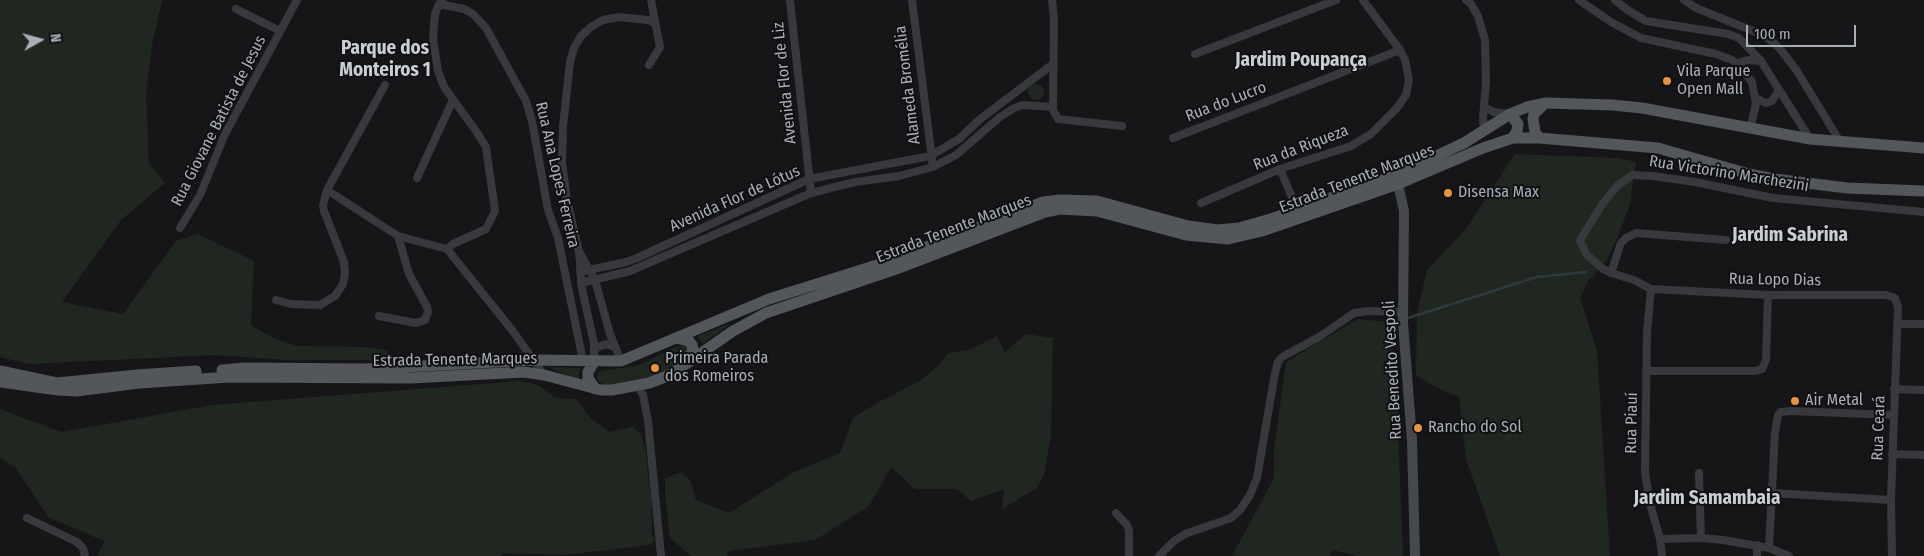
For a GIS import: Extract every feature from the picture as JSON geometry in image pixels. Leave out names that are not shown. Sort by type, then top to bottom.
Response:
[{"type":"main road","name":"Estrada Tenente Marques","points":[[0,371],[57,383],[137,375],[244,368],[366,369],[591,358],[621,361],[768,299],[893,260],[1043,202],[1060,200],[1097,201],[1188,226],[1218,230],[1246,227],[1396,175],[1464,143],[1510,114],[1528,107],[1546,104],[1613,105],[1642,108],[1810,139],[1924,148]]},
{"type":"main road","points":[[1539,138],[1535,132],[1533,120],[1538,109],[1546,104]]},
{"type":"main road","points":[[1510,114],[1518,124],[1513,138]]},
{"type":"main road","points":[[1484,130],[1487,136],[1496,144]]},
{"type":"main road","name":"Estrada Tenente Marques","points":[[0,382],[76,391],[139,383],[236,376],[411,378],[524,372],[544,375],[606,391],[654,382],[670,375],[745,323],[766,313],[896,269],[1045,212],[1060,209],[1097,211],[1186,235],[1228,239],[1262,231],[1398,184],[1513,138],[1539,138],[1658,148],[1749,174],[1807,184],[1847,188],[1924,191]]},
{"type":"main road","points":[[676,338],[688,341],[692,345],[693,350],[686,364]]},
{"type":"main road","points":[[591,358],[588,378],[595,389]]},
{"type":"street","name":"Rua Giovane Batista de Jesus","points":[[180,228],[200,195],[225,134],[297,0]]},
{"type":"street","points":[[649,65],[660,47],[651,0]]},
{"type":"street","name":"Avenida Flor de Liz","points":[[790,0],[811,192]]},
{"type":"street","name":"Alameda Bromélia","points":[[912,0],[930,156],[933,167]]},
{"type":"street","points":[[1052,0],[1054,20],[1053,107],[1058,119],[1122,126]]},
{"type":"street","points":[[1195,54],[1336,0]]},
{"type":"street","name":"Rua da Riqueza","points":[[1201,203],[1280,169],[1351,146],[1371,134],[1387,120],[1406,95],[1409,71],[1400,50],[1363,0]]},
{"type":"street","points":[[1466,0],[1471,4],[1478,16],[1485,40],[1484,130]]},
{"type":"street","points":[[1579,0],[1611,22],[1641,38],[1716,54],[1739,65],[1752,82],[1756,98],[1750,129]]},
{"type":"street","points":[[1614,0],[1646,21],[1728,34],[1739,38],[1761,61],[1810,139]]},
{"type":"street","points":[[1684,0],[1696,8],[1745,26],[1774,43],[1797,71],[1839,140]]},
{"type":"street","points":[[442,2],[435,14],[434,53],[444,87],[486,147],[495,211],[486,229],[453,244],[447,249]]},
{"type":"street","name":"Rua Ana Lopes Ferreira","points":[[442,2],[473,14],[486,28],[526,101],[532,121],[548,210],[558,238],[591,358]]},
{"type":"street","points":[[236,9],[280,31]]},
{"type":"street","points":[[591,358],[579,252],[567,200],[562,162],[570,62],[574,48],[581,36],[591,26],[603,20],[619,17],[648,20],[654,23]]},
{"type":"street","name":"Rua do Lucro","points":[[1173,138],[1400,50]]},
{"type":"street","points":[[1739,65],[1741,62],[1748,60],[1761,61]]},
{"type":"street","name":"Avenida Flor de Lótus","points":[[580,272],[637,258],[809,179],[930,156],[959,139],[979,120],[1053,64]]},
{"type":"street","points":[[276,300],[291,304],[320,305],[335,296],[343,284],[345,274],[344,262],[324,211],[323,205],[326,190],[385,85]]},
{"type":"street","points":[[1756,98],[1766,102],[1772,101],[1779,90]]},
{"type":"street","points":[[417,178],[453,100]]},
{"type":"street","name":"Avenida Flor de Lótus","points":[[581,283],[637,268],[811,192],[855,182],[899,176],[933,167],[956,155],[1000,117],[1014,108],[1023,105],[1053,107]]},
{"type":"street","points":[[1484,107],[1494,112],[1510,114]]},
{"type":"street","points":[[1280,169],[1296,209]]},
{"type":"street","name":"Rua Victorino Marchezini","points":[[1611,273],[1602,269],[1590,258],[1580,244],[1580,240],[1603,203],[1617,186],[1632,175],[1696,182],[1773,198],[1924,212]]},
{"type":"street","name":"Rua Benedito Vespoli","points":[[1398,184],[1404,211],[1403,312],[1412,440],[1415,556]]},
{"type":"street","points":[[326,190],[398,236],[447,249],[512,330],[544,375]]},
{"type":"street","points":[[1651,289],[1634,280],[1611,273],[1621,243],[1626,238],[1636,234],[1726,240]]},
{"type":"street","points":[[379,316],[416,323],[425,320],[428,312],[425,302],[409,274],[398,236]]},
{"type":"street","points":[[579,252],[594,280],[610,334],[621,361]]},
{"type":"street","name":"Rua Lopo Dias","points":[[1651,289],[1768,295],[1886,295],[1895,298],[1897,302]]},
{"type":"street","name":"Rua Piauí","points":[[1651,289],[1646,371],[1645,472],[1662,556]]},
{"type":"street","points":[[1646,371],[1759,370],[1764,367],[1766,360],[1768,295]]},
{"type":"street","name":"Rua Ceará","points":[[1892,556],[1891,500],[1897,302]]},
{"type":"street","points":[[1159,556],[1174,541],[1185,534],[1231,518],[1240,510],[1250,495],[1262,458],[1275,373],[1278,362],[1282,357],[1319,337],[1354,313],[1368,311],[1403,312]]},
{"type":"street","points":[[1897,324],[1924,324]]},
{"type":"street","points":[[591,358],[598,347],[606,344],[615,347]]},
{"type":"street","points":[[648,421],[649,390],[654,382]]},
{"type":"street","points":[[637,385],[643,395],[648,421],[661,556]]},
{"type":"street","points":[[1894,389],[1924,390]]},
{"type":"street","points":[[1769,548],[1776,420],[1778,415],[1785,411],[1893,415]]},
{"type":"street","points":[[1892,454],[1924,455]]},
{"type":"street","points":[[1698,473],[1701,538]]},
{"type":"street","points":[[1772,493],[1891,500]]},
{"type":"street","points":[[1116,513],[1129,530],[1129,556]]},
{"type":"street","points":[[27,518],[76,542],[83,548],[85,556]]},
{"type":"street","points":[[1660,539],[1701,538],[1757,545],[1788,556]]},
{"type":"street","points":[[1757,545],[1757,556]]},
{"type":"shaded area","points":[[0,0],[162,0],[152,45],[146,94],[149,163],[165,183],[121,220],[62,302],[123,314],[176,241],[198,234],[254,261],[251,325],[275,339],[297,346],[363,347],[387,350],[391,360],[286,360],[215,355],[29,364],[0,357]]},
{"type":"shaded area","points":[[1036,84],[1042,86],[1044,92],[1042,98],[1036,100],[1030,98],[1028,92],[1030,86]]},
{"type":"shaded area","points":[[1515,154],[1618,158],[1636,162],[1630,204],[1618,236],[1607,260],[1588,281],[1580,298],[1597,350],[1610,556],[1500,556],[1466,459],[1459,397],[1435,387],[1416,375],[1417,313],[1427,270],[1465,230]]},
{"type":"shaded area","points":[[1358,319],[1388,322],[1397,406],[1403,556],[1357,556],[1333,550],[1330,556],[1232,556],[1274,478],[1274,451],[1286,362]]},
{"type":"shaded area","points":[[731,323],[714,336],[702,344],[698,336]]},
{"type":"shaded area","points":[[1026,334],[1053,338],[1051,434],[1044,475],[1037,488],[1002,509],[1004,489],[971,501],[957,489],[915,489],[891,467],[869,506],[815,540],[729,551],[727,556],[691,556],[670,538],[665,479],[682,473],[690,480],[696,500],[729,513],[794,472],[840,453],[853,418],[921,380],[938,366],[948,353],[969,350],[997,336],[1005,352]]},
{"type":"shaded area","points":[[685,345],[690,347],[682,360],[674,367],[655,376],[606,385],[597,381],[598,373],[602,371],[640,365],[675,347]]},
{"type":"shaded area","points":[[548,367],[580,368],[578,381]]},
{"type":"shaded area","points":[[520,381],[538,385],[555,398],[577,399],[590,418],[609,432],[633,427],[641,434],[645,448],[651,496],[652,534],[654,540],[650,545],[564,555],[502,553],[501,556],[98,556],[104,541],[48,517],[15,467],[0,458],[0,409],[61,432],[212,405]]},
{"type":"waterway","points":[[1408,318],[1537,277],[1586,272]]},
{"type":"place","name":"Vila Parque Open Mall","points":[[1667,81]]},
{"type":"place","name":"Disensa Max","points":[[1448,193]]},
{"type":"place","name":"Primeira Parada dos Romeiros","points":[[655,368]]},
{"type":"place","name":"Air Metal","points":[[1795,401]]},
{"type":"place","name":"Rancho do Sol","points":[[1418,428]]},
{"type":"district","name":"Parque dos Monteiros 1","points":[[385,60]]},
{"type":"district","name":"Jardim Poupança","points":[[1301,61]]},
{"type":"district","name":"Jardim Sabrina","points":[[1790,236]]},
{"type":"district","name":"Jardim Samambaia","points":[[1707,499]]}]
